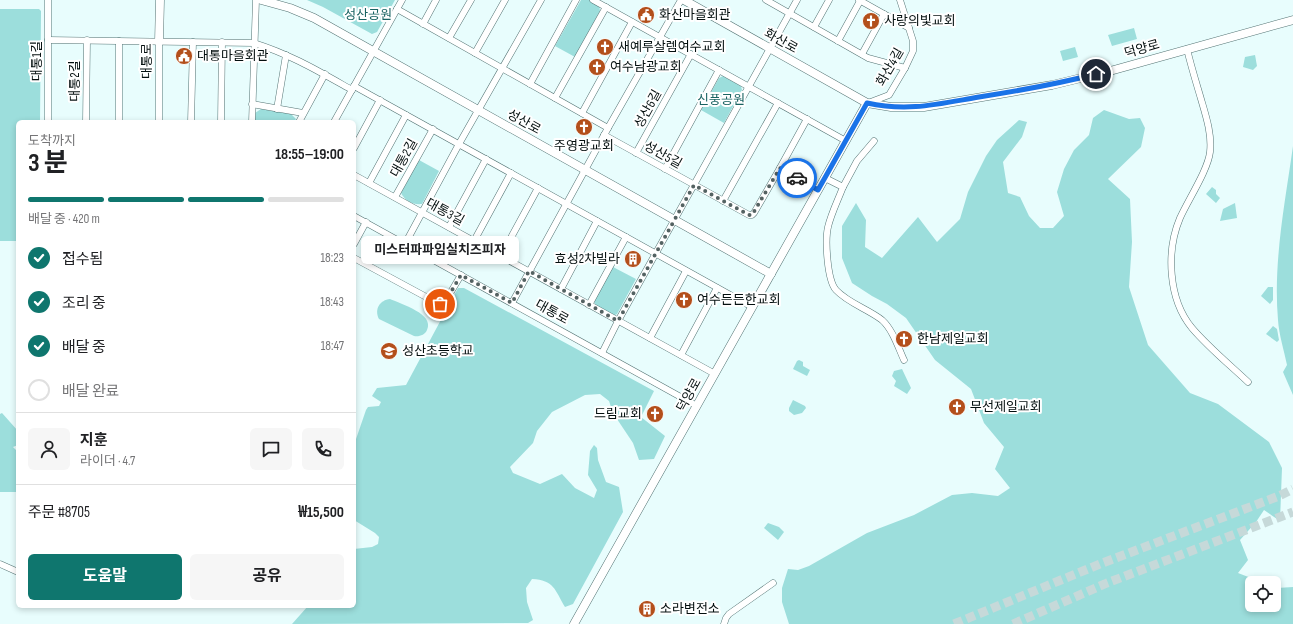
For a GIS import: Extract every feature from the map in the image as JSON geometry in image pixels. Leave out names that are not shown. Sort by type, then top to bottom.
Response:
[{"type":"street","name":"대통1길","points":[[48,0],[48,120]]},
{"type":"street","name":"대통로","points":[[159,120],[160,0]]},
{"type":"street","points":[[252,120],[256,0]]},
{"type":"street","name":"성산로","points":[[261,0],[308,15],[771,274]]},
{"type":"street","points":[[335,120],[402,0]]},
{"type":"street","points":[[423,24],[436,0]]},
{"type":"street","points":[[449,38],[471,0]]},
{"type":"street","points":[[475,53],[505,0]]},
{"type":"street","points":[[405,244],[459,144],[541,0]]},
{"type":"street","points":[[530,84],[576,0]]},
{"type":"street","points":[[593,0],[846,141]]},
{"type":"street","name":"성산6길","points":[[567,204],[604,135],[681,0]]},
{"type":"street","name":"화산로","points":[[684,0],[867,103]]},
{"type":"street","points":[[766,0],[874,60],[905,68]]},
{"type":"street","points":[[602,353],[618,321],[797,0]]},
{"type":"street","points":[[814,28],[829,0]]},
{"type":"street","points":[[838,41],[859,0],[909,28]]},
{"type":"street","name":"화산4길","points":[[867,103],[889,95],[913,51],[913,41],[900,0]]},
{"type":"street","points":[[555,98],[606,7]]},
{"type":"street","points":[[397,9],[608,128]]},
{"type":"street","points":[[862,54],[884,14]]},
{"type":"street","name":"덕양로","points":[[574,624],[867,103],[891,107],[924,107],[1052,85],[1110,71],[1293,20]]},
{"type":"street","points":[[582,113],[632,22]]},
{"type":"street","name":"대통2길","points":[[48,40],[254,43],[286,55],[380,100],[752,307]]},
{"type":"street","name":"대통2길","points":[[86,40],[86,120]]},
{"type":"street","points":[[119,41],[119,120]]},
{"type":"street","points":[[191,120],[193,42]]},
{"type":"street","points":[[221,120],[222,42]]},
{"type":"street","points":[[1187,49],[1208,124],[1211,145],[1206,166],[1184,209],[1175,231],[1172,252],[1175,292],[1183,313],[1192,328],[1248,382]]},
{"type":"street","name":"성산6길","points":[[636,153],[691,54]]},
{"type":"street","points":[[277,109],[286,55]]},
{"type":"street","points":[[665,169],[719,70]]},
{"type":"street","points":[[300,120],[325,74]]},
{"type":"street","points":[[356,144],[380,100]]},
{"type":"street","points":[[724,201],[778,103]]},
{"type":"street","points":[[252,104],[303,113]]},
{"type":"street","name":"대통2길","points":[[369,183],[406,115]]},
{"type":"street","points":[[807,119],[780,168],[818,190]]},
{"type":"street","name":"대통2길","points":[[395,197],[433,130]]},
{"type":"street","name":"성산5길","points":[[604,135],[749,215],[752,215],[780,168]]},
{"type":"street","points":[[874,141],[857,161],[843,187],[828,225],[828,262],[831,281],[836,289],[882,321],[889,328],[904,360]]},
{"type":"street","points":[[449,227],[486,159]]},
{"type":"street","points":[[474,241],[511,173]]},
{"type":"street","name":"대통3길","points":[[356,176],[715,374]]},
{"type":"street","points":[[825,178],[843,187]]},
{"type":"street","points":[[501,256],[538,188]]},
{"type":"street","points":[[512,303],[567,204]]},
{"type":"street","name":"대통로","points":[[356,217],[697,406]]},
{"type":"street","points":[[561,289],[597,221]]},
{"type":"street","points":[[356,240],[366,222]]},
{"type":"street","points":[[589,304],[626,237]]},
{"type":"street","points":[[356,259],[441,305],[445,302],[461,275]]},
{"type":"street","points":[[650,338],[686,271]]},
{"type":"street","points":[[680,355],[717,288]]},
{"type":"street","points":[[0,564],[16,571]]},
{"type":"street","points":[[724,624],[729,614],[773,583]]},
{"type":"green space","name":"성산공원","points":[[307,0],[395,0],[377,32],[372,34],[323,7]]},
{"type":"green space","points":[[581,0],[590,0],[599,5],[600,11],[575,57],[555,46]]},
{"type":"green space","points":[[0,9],[39,9],[41,11],[40,120],[16,120],[16,241],[0,241]]},
{"type":"green space","points":[[1134,28],[1137,39],[1112,46],[1108,35]]},
{"type":"green space","points":[[1075,47],[1078,57],[1063,61],[1060,51]]},
{"type":"green space","points":[[1255,55],[1257,66],[1253,70],[1243,67],[1245,57]]},
{"type":"green space","name":"신풍공원","points":[[723,76],[741,86],[742,90],[724,123],[701,110],[719,78]]},
{"type":"green space","points":[[261,109],[291,114],[296,119],[255,120],[255,113]]},
{"type":"green space","points":[[1104,110],[1129,119],[1140,118],[1145,128],[1141,147],[1108,179],[1130,199],[1132,242],[1129,287],[1148,345],[1190,393],[1218,404],[1269,442],[1282,468],[1280,521],[1264,510],[1256,522],[1240,540],[1248,560],[1238,573],[1246,576],[1245,612],[1281,612],[1281,588],[1293,587],[1293,624],[789,624],[782,602],[782,588],[788,569],[798,570],[809,566],[867,533],[914,515],[952,495],[972,493],[998,496],[1010,488],[995,469],[1004,447],[984,423],[971,389],[935,360],[906,318],[887,304],[852,283],[842,258],[842,226],[856,203],[866,220],[865,247],[882,258],[918,217],[937,242],[960,219],[968,192],[986,156],[997,140],[1019,120],[1027,122],[1022,137],[1003,162],[1008,193],[1020,197],[1029,216],[1040,228],[1053,228],[1064,216],[1057,192],[1064,169],[1074,150],[1089,135],[1093,118]]},
{"type":"green space","points":[[1293,146],[1293,395],[1283,372],[1287,365],[1280,337],[1277,276],[1283,211]]},
{"type":"green space","points":[[419,160],[439,171],[422,204],[412,203],[401,193]]},
{"type":"green space","points":[[1212,187],[1216,190],[1216,194],[1220,198],[1216,203],[1206,194]]},
{"type":"green space","points":[[1235,203],[1237,218],[1220,221],[1223,209]]},
{"type":"green space","points":[[613,267],[636,279],[617,314],[613,316],[596,306],[594,301]]},
{"type":"green space","points":[[1268,287],[1273,287],[1273,300],[1270,304],[1261,296]]},
{"type":"green space","points":[[458,288],[464,288],[654,391],[641,417],[665,436],[654,459],[639,460],[633,443],[613,413],[609,401],[600,394],[585,395],[552,412],[537,431],[533,443],[510,467],[513,473],[540,484],[562,474],[575,488],[594,498],[597,490],[588,475],[590,451],[594,445],[597,448],[598,460],[606,482],[619,487],[623,512],[573,604],[565,607],[553,587],[545,581],[532,579],[526,588],[527,602],[533,620],[528,623],[292,624],[306,608],[356,608],[356,549],[372,547],[378,544],[379,537],[356,521],[356,439],[368,407],[379,406],[381,402],[372,396],[377,388],[406,385]]},
{"type":"green space","points":[[390,299],[422,314],[428,324],[425,333],[420,336],[414,336],[379,319],[377,312],[379,306],[383,301]]},
{"type":"green space","points":[[1273,326],[1277,329],[1279,340],[1277,342],[1266,334]]},
{"type":"green space","points":[[799,360],[803,362],[803,366],[810,370],[807,376],[793,369]]},
{"type":"green space","points":[[902,369],[911,388],[907,394],[894,386],[896,381],[892,376],[894,371]]},
{"type":"green space","points":[[793,400],[805,406],[806,408],[802,413],[794,415],[789,411]]},
{"type":"green space","points":[[2,413],[16,429],[16,446],[13,447],[16,450],[16,492],[0,492],[0,414]]},
{"type":"green space","points":[[768,523],[779,527],[784,532],[778,540],[764,528]]},
{"type":"tunnel","points":[[954,624],[1100,564],[1279,496],[1293,489]]},
{"type":"tunnel","points":[[1013,624],[1107,583],[1293,512]]},
{"type":"way so far","points":[[440,304],[443,305],[461,275],[512,303],[529,271],[618,321],[694,185],[749,215],[752,215],[780,168],[797,178]]},
{"type":"place","name":"화산마을회관","points":[[646,15]]},
{"type":"place","name":"사랑의빛교회","points":[[871,21]]},
{"type":"place","name":"새예루살렘여수교회","points":[[605,47]]},
{"type":"place","name":"대통마을회관","points":[[184,56]]},
{"type":"place","name":"여수남광교회","points":[[597,67]]},
{"type":"place","name":"주영광교회","points":[[584,127]]},
{"type":"place","name":"효성2차빌라","points":[[633,259]]},
{"type":"place","name":"여수든든한교회","points":[[684,300]]},
{"type":"place","name":"미스터파파임실치즈피자","points":[[440,304]]},
{"type":"place","name":"한남제일교회","points":[[904,339]]},
{"type":"place","name":"성산초등학교","points":[[389,351]]},
{"type":"place","name":"무선제일교회","points":[[957,407]]},
{"type":"place","name":"드림교회","points":[[655,414]]},
{"type":"place","name":"소라변전소","points":[[647,609]]},
{"type":"route","points":[[797,178],[818,190],[867,103],[891,107],[924,107],[1052,85],[1096,74]]}]
